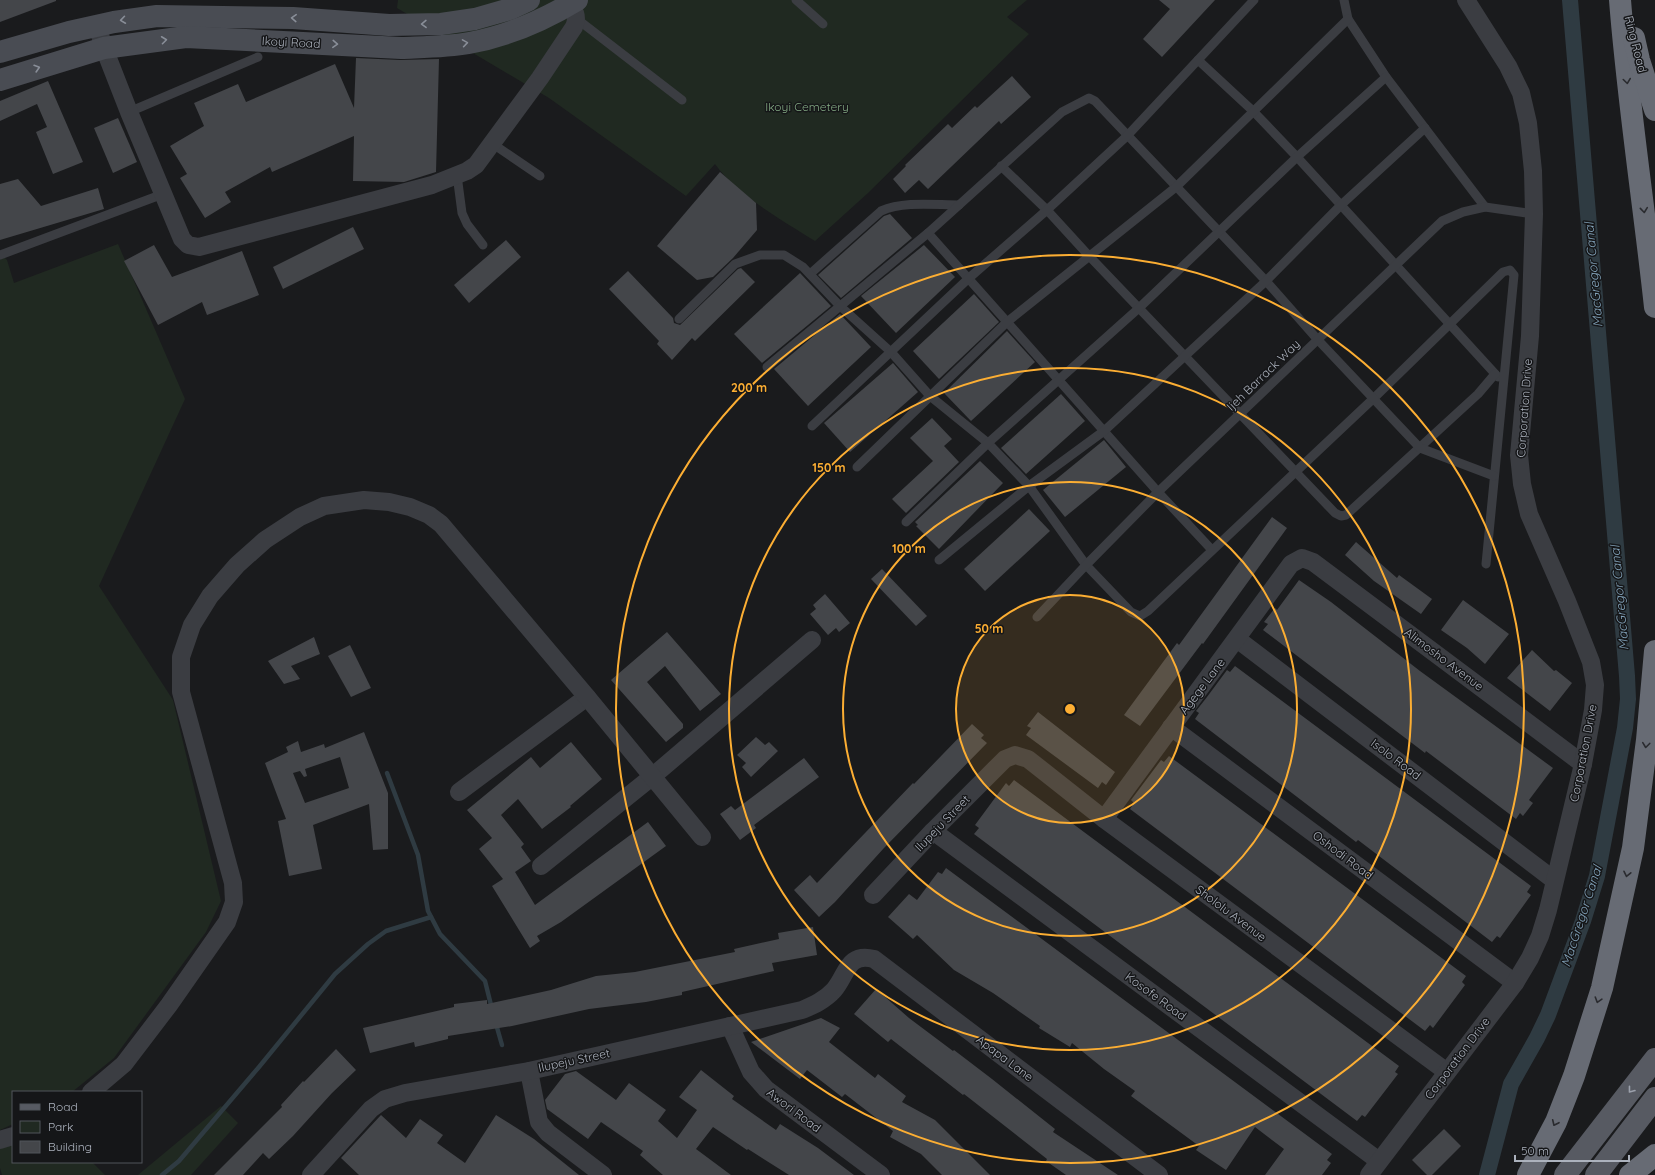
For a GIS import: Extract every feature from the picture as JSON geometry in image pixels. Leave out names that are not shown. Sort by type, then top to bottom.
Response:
[{"type":"highway","points":[[1620,0],[1624,58],[1644,205],[1655,307]]},
{"type":"highway","name":"Ring Road","points":[[1625,0],[1639,60],[1655,110]]},
{"type":"highway","points":[[1528,1175],[1556,1122],[1574,1076],[1602,988],[1633,848],[1647,740],[1655,651]]},
{"type":"highway","points":[[1630,1175],[1655,1155]]},
{"type":"main road","name":"Ikoyi Road","points":[[0,52],[98,25],[150,17],[286,18],[389,25],[441,24],[475,19],[510,8],[529,0]]},
{"type":"main road","name":"Ikoyi Road","points":[[0,80],[104,48],[186,37],[230,38],[401,48],[437,47],[469,43],[534,23],[572,6]]},
{"type":"main road","points":[[1569,1170],[1655,1059]]},
{"type":"main road","points":[[1596,1175],[1655,1098]]},
{"type":"street","name":"Corporation Drive","points":[[1374,1168],[1515,983],[1530,958],[1540,936],[1548,910],[1583,764],[1593,710],[1595,685],[1591,662],[1529,514],[1522,484],[1520,456],[1530,336],[1534,214],[1533,171],[1528,123],[1521,93],[1508,66],[1466,0]]},
{"type":"street","points":[[98,25],[104,48],[129,112],[182,239],[188,245],[198,247],[432,185],[457,175],[476,165],[493,144],[540,78],[574,27],[572,6]]},
{"type":"street","points":[[92,1091],[124,1064],[170,1005],[228,922],[234,902],[233,883],[181,692],[180,657],[192,625],[210,596],[237,565],[265,540],[300,517],[324,506],[364,500],[389,502],[410,507],[429,515],[441,524],[653,776],[702,837]]},
{"type":"street","name":"Alimosho Avenue","points":[[1302,558],[1313,562],[1583,764]]},
{"type":"street","name":"Agege Lane","points":[[1104,819],[1291,564],[1302,558]]},
{"type":"street","name":"Isolo Road","points":[[1237,639],[1554,880]]},
{"type":"street","points":[[541,866],[653,776],[812,640]]},
{"type":"street","points":[[459,792],[587,697]]},
{"type":"street","name":"Oshodi Road","points":[[1171,727],[1515,983]]},
{"type":"street","name":"Shololu Avenue","points":[[1015,756],[1028,759],[1104,819],[1447,1072]]},
{"type":"street","name":"Ilupeju Street","points":[[873,896],[933,831],[1005,759],[1015,756]]},
{"type":"street","name":"Kosofe Road","points":[[933,831],[1374,1168]]},
{"type":"street","name":"Apapa Lane","points":[[848,965],[858,959],[867,957],[874,959],[1159,1175]]},
{"type":"street","name":"Ilupeju Street","points":[[317,1173],[371,1109],[385,1099],[405,1093],[529,1071],[802,1010],[820,1002],[834,989],[848,965]]},
{"type":"street","name":"Awori Road","points":[[730,1026],[751,1072],[766,1089],[881,1175]]},
{"type":"street","points":[[529,1071],[539,1122],[548,1133],[603,1175]]},
{"type":"street","points":[[0,1140],[12,1136]]},
{"type":"lane","points":[[796,0],[823,24]]},
{"type":"lane","points":[[812,426],[969,278],[1047,210],[1127,136],[1254,0]]},
{"type":"lane","points":[[1344,0],[1348,19],[1386,77],[1485,207]]},
{"type":"lane","points":[[572,6],[682,100]]},
{"type":"lane","points":[[857,467],[1007,322],[1176,187],[1348,19]]},
{"type":"lane","points":[[129,112],[258,57]]},
{"type":"lane","points":[[1198,60],[1253,111],[1297,157],[1495,374],[1504,382]]},
{"type":"lane","points":[[906,522],[988,443],[1139,308],[1297,157],[1386,77]]},
{"type":"lane","points":[[767,367],[928,233],[1062,112],[1089,98],[1095,101],[1266,281],[1318,340],[1420,448],[1494,476]]},
{"type":"lane","points":[[939,560],[1029,486],[1104,431],[1266,281],[1341,205],[1425,128]]},
{"type":"lane","points":[[493,144],[540,176]]},
{"type":"lane","points":[[1001,166],[1047,210],[1295,473],[1334,513],[1341,516],[1346,515],[1420,448],[1478,394],[1495,374]]},
{"type":"lane","points":[[457,175],[462,213],[467,224],[483,246]]},
{"type":"lane","points":[[0,255],[163,194]]},
{"type":"lane","points":[[810,274],[881,211],[890,207],[959,205]]},
{"type":"lane","name":"Ijeh Barrack Way","points":[[1037,617],[1158,492],[1442,221],[1463,212],[1485,207],[1534,214]]},
{"type":"lane","points":[[928,233],[1158,492],[1212,550]]},
{"type":"lane","points":[[679,319],[735,264],[760,255],[784,255],[810,274],[840,306],[891,352],[930,396],[988,443],[1029,486],[1086,565],[1131,612],[1140,616],[1148,611],[1295,473],[1503,272],[1510,270],[1514,275],[1486,564]]},
{"type":"green space","name":"Ikoyi Cemetery","points":[[398,0],[1027,0],[1007,17],[1029,34],[868,193],[815,241],[761,207],[748,197],[725,176],[715,164],[686,196],[549,98],[397,8]]},
{"type":"green space","points":[[118,244],[185,399],[99,586],[173,700],[221,901],[206,932],[114,1058],[73,1091],[12,1091],[12,1124],[0,1130],[0,253],[7,260],[14,283]]},
{"type":"green space","points":[[221,1106],[238,1123],[191,1175],[138,1175]]},
{"type":"green space","points":[[12,1142],[12,1163],[93,1163],[105,1175],[2,1175],[0,1168],[0,1148]]},
{"type":"building","points":[[0,0],[56,0],[56,1],[0,22]]},
{"type":"building","points":[[1159,0],[1215,0],[1162,57],[1143,39],[1170,9]]},
{"type":"building","points":[[356,58],[400,60],[439,59],[436,172],[404,182],[353,181],[354,136],[272,172],[270,167],[225,192],[231,202],[205,218],[180,178],[187,174],[170,146],[204,126],[194,103],[238,84],[246,102],[335,64],[354,108]]},
{"type":"building","points":[[1012,76],[1031,97],[1001,124],[999,121],[928,189],[919,180],[905,193],[893,179],[906,166],[905,165],[948,124],[952,128],[975,106],[977,108]]},
{"type":"building","points":[[48,81],[83,162],[53,174],[36,132],[47,127],[37,104],[0,121],[0,101]]},
{"type":"building","points":[[118,118],[137,162],[113,173],[94,128]]},
{"type":"building","points":[[720,172],[756,203],[757,230],[733,258],[713,277],[697,280],[657,246]]},
{"type":"building","points":[[18,179],[41,206],[98,188],[104,209],[0,240],[0,184]]},
{"type":"building","points":[[890,214],[912,238],[841,298],[818,275],[884,216]]},
{"type":"building","points":[[353,227],[364,249],[283,289],[273,267]]},
{"type":"building","points":[[506,240],[521,257],[469,303],[454,285]]},
{"type":"building","points":[[154,245],[172,277],[242,251],[259,295],[207,315],[202,302],[158,325],[124,261]]},
{"type":"building","points":[[924,245],[955,277],[896,333],[861,296]]},
{"type":"building","points":[[741,268],[755,282],[695,341],[692,338],[672,360],[657,344],[659,341],[609,289],[628,271],[673,318],[674,323],[680,325],[738,269]]},
{"type":"building","points":[[800,273],[831,306],[762,363],[734,334]]},
{"type":"building","points":[[974,294],[999,322],[939,379],[913,351]]},
{"type":"building","points":[[840,314],[871,347],[808,406],[774,369]]},
{"type":"building","points":[[1007,331],[1035,362],[971,421],[944,393]]},
{"type":"building","points":[[893,363],[918,392],[850,452],[824,423]]},
{"type":"building","points":[[1061,394],[1085,421],[1026,474],[1001,448]]},
{"type":"building","points":[[932,418],[952,439],[944,446],[959,462],[906,513],[892,499],[933,461],[910,438]]},
{"type":"building","points":[[1104,440],[1126,467],[1065,517],[1043,490]]},
{"type":"building","points":[[980,461],[1003,483],[939,549],[916,526],[918,525],[915,522]]},
{"type":"building","points":[[1029,509],[1050,531],[985,591],[964,569]]},
{"type":"building","points":[[1272,517],[1287,528],[1203,644],[1202,643],[1140,726],[1124,715],[1177,643],[1179,645]]},
{"type":"building","points":[[1356,542],[1397,578],[1399,575],[1432,599],[1421,614],[1374,581],[1345,555]]},
{"type":"building","points":[[882,569],[927,616],[916,626],[871,579]]},
{"type":"building","points":[[1299,580],[1331,602],[1420,671],[1553,768],[1529,800],[1533,803],[1523,816],[1520,813],[1516,819],[1426,751],[1425,753],[1263,630],[1268,624],[1264,622],[1275,608],[1277,610]]},
{"type":"building","points":[[825,594],[850,623],[839,632],[836,628],[828,635],[810,614],[816,609],[813,605]]},
{"type":"building","points":[[1463,600],[1509,634],[1485,664],[1467,648],[1441,630]]},
{"type":"building","points":[[667,632],[721,694],[700,711],[665,666],[647,682],[683,724],[683,728],[666,742],[611,680]]},
{"type":"building","points":[[314,637],[320,654],[291,666],[300,679],[284,684],[268,661]]},
{"type":"building","points":[[350,645],[371,688],[351,697],[328,656]]},
{"type":"building","points":[[1532,650],[1554,671],[1556,670],[1572,683],[1550,711],[1507,678]]},
{"type":"building","points":[[1235,666],[1531,886],[1527,892],[1531,895],[1500,938],[1497,936],[1492,942],[1358,840],[1356,842],[1195,719],[1199,713],[1196,711],[1227,670],[1230,672]]},
{"type":"building","points":[[1038,712],[1115,772],[1106,785],[1102,782],[1098,788],[1026,735],[1031,728],[1027,726]]},
{"type":"building","points":[[972,724],[984,735],[981,738],[987,743],[819,917],[794,890],[810,875],[817,883]]},
{"type":"building","points":[[364,732],[388,793],[388,849],[373,850],[369,804],[313,825],[322,869],[289,876],[278,821],[286,819],[265,763],[288,752],[286,747],[298,741],[301,752],[324,744],[325,748]],"holes":[[[340,757],[349,788],[305,803],[293,773],[300,771],[304,777],[307,776],[305,769]]]},
{"type":"building","points":[[756,737],[765,745],[769,742],[778,751],[751,777],[742,767],[746,763],[737,755]]},
{"type":"building","points":[[571,742],[602,779],[570,806],[571,807],[542,829],[518,799],[501,815],[524,844],[521,847],[531,861],[515,872],[535,905],[648,822],[666,846],[561,922],[537,936],[540,941],[530,948],[492,886],[503,879],[479,849],[492,838],[467,810],[531,757],[540,768]]},
{"type":"building","points":[[1169,756],[1466,976],[1462,982],[1465,985],[1433,1028],[1430,1025],[1425,1031],[1130,809],[1134,803],[1131,800],[1161,760],[1164,762]]},
{"type":"building","points":[[804,758],[819,777],[754,825],[756,828],[740,840],[720,814],[731,806],[735,810]]},
{"type":"building","points":[[1014,780],[1399,1066],[1395,1072],[1398,1074],[1365,1117],[1362,1115],[1357,1121],[974,834],[979,828],[975,825],[1006,783],[1009,786]]},
{"type":"building","points":[[946,868],[1332,1154],[1327,1160],[1331,1163],[1322,1175],[1265,1175],[1284,1149],[1255,1127],[1226,1170],[1196,1150],[1199,1146],[1131,1096],[1135,1091],[1104,1069],[1072,1043],[1070,1047],[1039,1028],[1040,1026],[993,993],[954,970],[917,935],[913,939],[888,917],[909,894],[917,900],[938,872],[942,874]]},
{"type":"building","points":[[813,927],[817,955],[772,963],[774,971],[682,992],[682,995],[646,1002],[589,1009],[512,1026],[448,1036],[448,1039],[415,1047],[414,1042],[370,1053],[363,1028],[454,1007],[454,1004],[487,1000],[487,1004],[551,990],[596,976],[635,972],[735,952],[734,949],[779,939],[778,933]]},
{"type":"building","points":[[876,989],[909,1018],[953,1051],[954,1050],[1055,1129],[1053,1132],[1118,1175],[1066,1175],[1046,1161],[1047,1159],[964,1094],[963,1095],[891,1039],[888,1042],[854,1014]]},
{"type":"building","points":[[821,1018],[840,1028],[829,1042],[875,1078],[878,1074],[906,1096],[902,1102],[935,1120],[990,1175],[942,1175],[921,1154],[890,1137],[893,1131],[845,1094],[842,1097],[807,1070],[800,1079],[751,1042]]},
{"type":"building","points":[[336,1049],[356,1070],[332,1093],[293,1136],[269,1159],[263,1153],[243,1175],[214,1175],[282,1107],[281,1105],[303,1081],[304,1082]]},
{"type":"building","points":[[701,1070],[734,1096],[732,1099],[776,1130],[780,1124],[818,1148],[854,1175],[789,1175],[748,1149],[747,1150],[713,1127],[696,1149],[731,1175],[663,1175],[640,1155],[643,1151],[601,1122],[588,1139],[547,1109],[545,1100],[565,1074],[576,1071],[616,1100],[629,1083],[666,1110],[658,1121],[677,1138],[697,1110],[679,1097]]},
{"type":"building","points":[[381,1115],[406,1138],[420,1119],[443,1135],[437,1143],[465,1163],[496,1115],[534,1139],[579,1175],[359,1175],[341,1158]]},
{"type":"building","points":[[1444,1129],[1461,1146],[1432,1175],[1427,1175],[1412,1160]]},
{"type":"waterway","name":"MacGregor Canal","points":[[1487,1175],[1511,1084],[1548,1015],[1583,921],[1597,876],[1625,728],[1628,699],[1570,0]]},
{"type":"waterway","points":[[387,773],[418,855],[428,911],[440,934],[485,981],[492,1009]]},
{"type":"waterway","points":[[162,1175],[179,1161],[259,1067],[335,974],[368,944],[386,931],[431,917]]},
{"type":"waterway","points":[[496,1024],[502,1045]]}]
